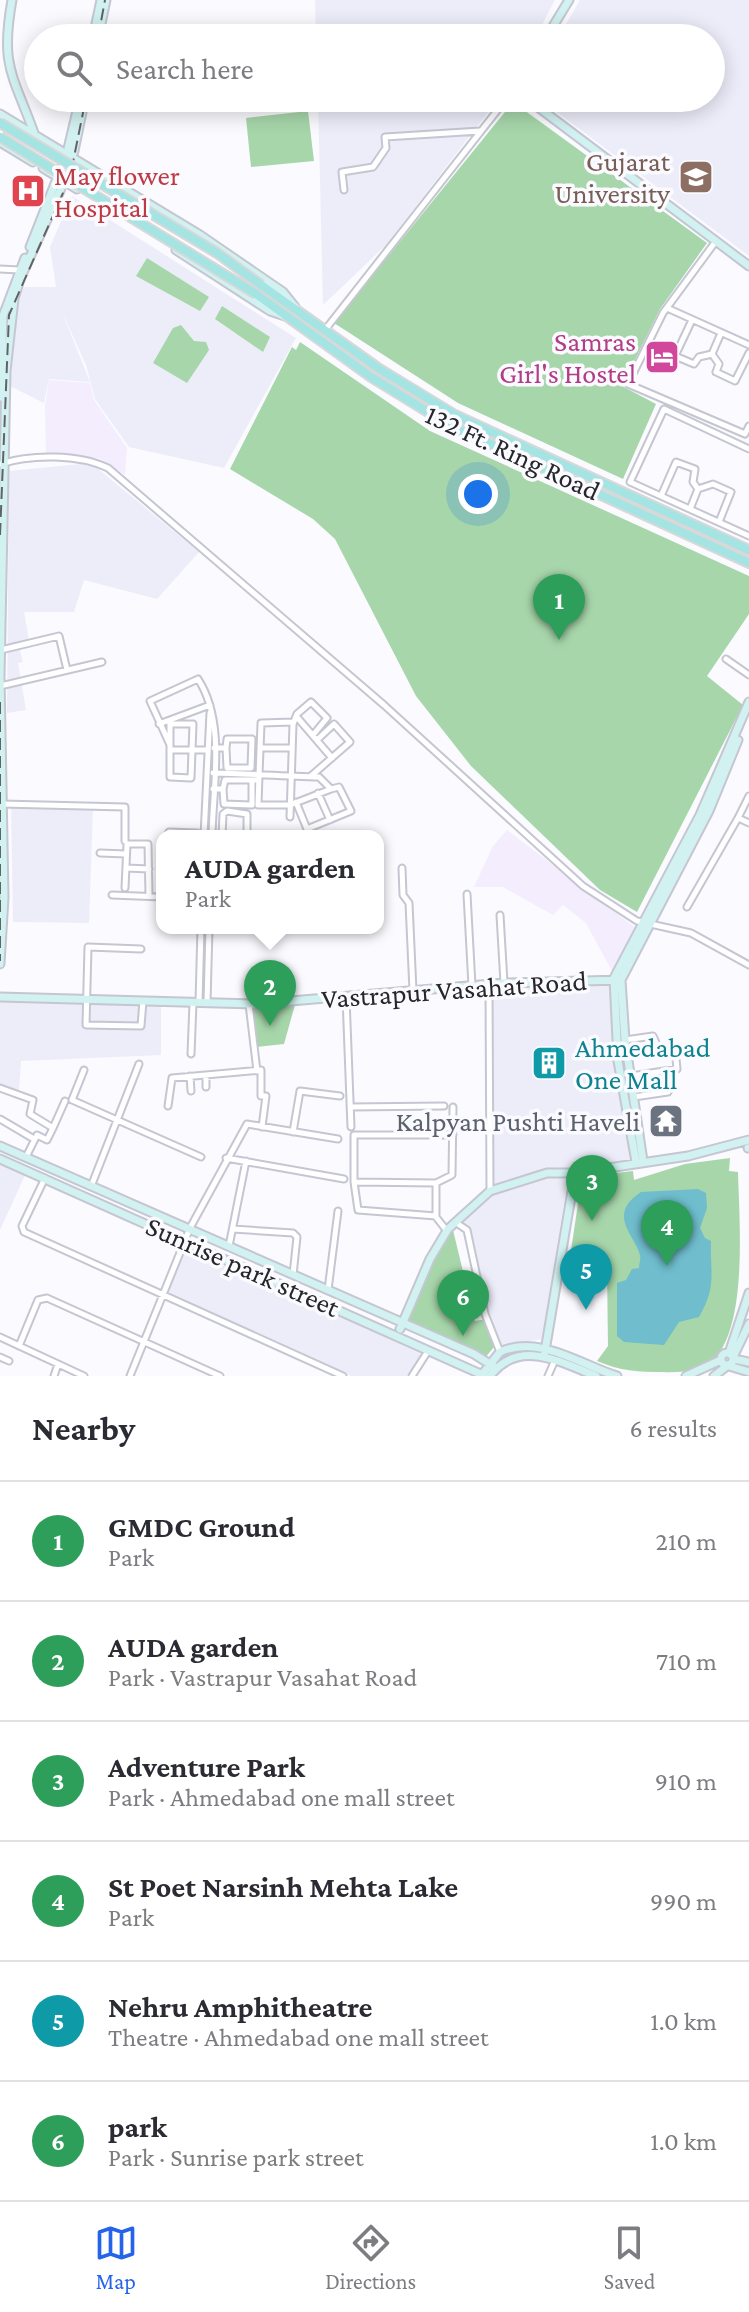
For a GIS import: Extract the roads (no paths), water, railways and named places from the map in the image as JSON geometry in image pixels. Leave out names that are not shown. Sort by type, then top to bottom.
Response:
[{"type":"main road","name":"132 Ft. Ring Road","points":[[0,123],[217,253],[325,330],[455,415],[749,550]]},
{"type":"main road","name":"132 Ft. Ring Road","points":[[1,144],[256,294],[384,386],[449,425],[749,563]]},
{"type":"street","points":[[12,0],[0,48],[4,69],[34,134]]},
{"type":"street","points":[[99,24],[104,0]]},
{"type":"street","points":[[554,24],[569,0]]},
{"type":"street","points":[[70,155],[78,112]]},
{"type":"street","points":[[0,397],[4,340],[12,324],[20,279],[70,155],[79,112]]},
{"type":"street","points":[[325,330],[496,112]]},
{"type":"street","points":[[545,112],[749,266]]},
{"type":"street","points":[[0,114],[255,271],[283,292],[298,310]]},
{"type":"street","points":[[344,190],[342,172],[373,167],[386,148],[385,137],[481,131]]},
{"type":"street","points":[[46,141],[64,141],[72,134]]},
{"type":"street","points":[[1,144],[270,311],[291,319]]},
{"type":"street","points":[[0,964],[4,340],[1,328],[19,270],[61,179]]},
{"type":"street","points":[[716,241],[667,308],[628,384],[745,434],[749,426]]},
{"type":"street","points":[[0,269],[19,270]]},
{"type":"street","points":[[667,308],[749,345]]},
{"type":"street","points":[[692,320],[675,356],[694,364],[699,357],[712,354]]},
{"type":"street","points":[[1,328],[12,324]]},
{"type":"street","points":[[712,354],[721,333]]},
{"type":"street","points":[[712,354],[719,364],[716,372],[735,381],[749,353]]},
{"type":"street","points":[[749,449],[664,409],[630,482],[749,534]]},
{"type":"street","points":[[2,463],[69,458],[93,460],[108,468],[384,705],[583,886],[625,915],[691,933],[749,965]]},
{"type":"street","points":[[661,496],[676,462],[695,469],[693,482],[698,489]]},
{"type":"street","points":[[690,509],[698,489],[713,484],[731,492],[719,522]]},
{"type":"street","points":[[0,650],[59,636],[67,670]]},
{"type":"street","points":[[726,659],[749,675]]},
{"type":"street","points":[[0,686],[102,662]]},
{"type":"street","points":[[170,747],[151,699],[197,679],[210,705],[204,830]]},
{"type":"street","points":[[254,805],[263,722],[294,719],[312,702],[327,717],[315,738]]},
{"type":"street","points":[[640,1161],[618,1061],[618,980],[700,815],[749,702]]},
{"type":"street","points":[[159,724],[210,705]]},
{"type":"street","points":[[210,713],[214,716],[212,830]]},
{"type":"street","points":[[647,923],[709,811],[749,714]]},
{"type":"street","points":[[294,719],[332,758]]},
{"type":"street","points":[[290,817],[293,803],[290,776],[294,719]]},
{"type":"street","points":[[192,723],[193,750],[192,778],[172,778],[170,724],[192,723]]},
{"type":"street","points":[[310,776],[350,741],[334,724],[315,738]]},
{"type":"street","points":[[252,739],[251,768],[227,768],[227,739],[252,739],[261,733]]},
{"type":"street","points":[[170,747],[207,750]]},
{"type":"street","points":[[214,748],[226,748]]},
{"type":"street","points":[[260,748],[291,748]]},
{"type":"street","points":[[213,773],[257,778]]},
{"type":"street","points":[[293,803],[306,828],[352,810],[340,788],[293,803],[224,804],[225,780],[310,776],[323,778],[331,789]]},
{"type":"street","points":[[213,789],[223,789]]},
{"type":"street","points":[[318,793],[330,820]]},
{"type":"street","points":[[687,907],[749,796]]},
{"type":"street","points":[[2,804],[125,807],[125,841]]},
{"type":"street","points":[[222,830],[223,814],[227,811],[247,814],[247,830]]},
{"type":"street","points":[[738,818],[749,823]]},
{"type":"street","points":[[125,888],[127,843],[148,844],[149,896]]},
{"type":"street","points":[[100,853],[126,854]]},
{"type":"street","points":[[126,868],[149,869]]},
{"type":"street","points":[[402,868],[403,895],[409,903],[413,991]]},
{"type":"street","points":[[467,894],[472,986]]},
{"type":"street","points":[[112,895],[156,897]]},
{"type":"street","points":[[500,915],[504,983]]},
{"type":"street","points":[[200,1003],[201,934]]},
{"type":"street","points":[[191,1054],[208,934]]},
{"type":"street","points":[[141,949],[88,947],[85,1022],[89,1026],[141,1026],[143,1001]]},
{"type":"street","points":[[618,980],[640,1161]]},
{"type":"street","name":"Vastrapur Vasahat Road","points":[[0,997],[249,1004],[504,983],[618,980]]},
{"type":"street","points":[[489,985],[490,1191]]},
{"type":"street","points":[[346,997],[351,1127]]},
{"type":"street","points":[[249,1004],[257,1071]]},
{"type":"street","points":[[625,1040],[653,1036],[658,1047],[675,1049],[677,1069],[631,1076]]},
{"type":"street","points":[[92,1184],[139,1064]]},
{"type":"street","points":[[84,1070],[72,1100],[201,1157]]},
{"type":"street","points":[[168,1106],[172,1078],[261,1070],[261,1096],[266,1096],[262,1127]]},
{"type":"street","points":[[206,1075],[206,1087]]},
{"type":"street","points":[[190,1076],[191,1091]]},
{"type":"street","points":[[633,1097],[668,1092],[671,1083]]},
{"type":"street","points":[[0,1088],[33,1100],[30,1114],[53,1128]]},
{"type":"street","points":[[293,1132],[300,1091],[340,1096]]},
{"type":"street","points":[[27,1155],[37,1135],[47,1140],[65,1101]]},
{"type":"street","points":[[350,1107],[444,1106]]},
{"type":"street","points":[[354,1182],[436,1183],[452,1175],[453,1107]]},
{"type":"street","points":[[0,1119],[34,1139]]},
{"type":"street","points":[[130,1376],[190,1228],[247,1124],[338,1139]]},
{"type":"street","points":[[436,1216],[358,1210],[354,1182],[354,1135],[453,1135]]},
{"type":"street","points":[[398,1334],[430,1259],[447,1231],[490,1191],[534,1175],[575,1173],[749,1140]]},
{"type":"street","points":[[0,1146],[27,1155],[493,1365],[517,1355],[545,1353],[596,1376]]},
{"type":"street","points":[[730,1146],[749,1148]]},
{"type":"street","points":[[226,1158],[344,1179]]},
{"type":"street","name":"Sunrise park street","points":[[0,1159],[485,1375]]},
{"type":"street","points":[[229,1246],[246,1161]]},
{"type":"street","points":[[545,1353],[575,1173]]},
{"type":"street","points":[[45,1178],[22,1229],[343,1376]]},
{"type":"street","points":[[436,1183],[436,1216],[447,1231]]},
{"type":"street","points":[[328,1291],[338,1211]]},
{"type":"street","points":[[455,1222],[467,1230],[485,1314],[500,1352]]},
{"type":"street","points":[[233,1229],[293,1233],[297,1237],[293,1275]]},
{"type":"street","points":[[729,1360],[749,1297]]},
{"type":"street","points":[[19,1346],[42,1298],[220,1376]]},
{"type":"street","points":[[714,1376],[729,1360],[749,1324]]},
{"type":"street","points":[[0,1337],[84,1376]]},
{"type":"street","points":[[485,1375],[500,1352],[515,1348],[545,1353],[617,1376]]},
{"type":"street","points":[[412,1376],[429,1350]]},
{"type":"street","points":[[0,1357],[9,1361]]},
{"type":"street","points":[[548,1376],[555,1360]]},
{"type":"street","points":[[729,1360],[749,1372]]},
{"type":"street","points":[[686,1376],[729,1360],[749,1362]]},
{"type":"street","points":[[54,1376],[58,1364]]},
{"type":"water","points":[[698,1189],[706,1193],[707,1208],[700,1228],[705,1238],[711,1241],[711,1280],[705,1306],[699,1317],[679,1322],[664,1345],[624,1342],[617,1336],[617,1283],[626,1280],[632,1269],[639,1268],[640,1258],[626,1225],[625,1209],[641,1192]]},
{"type":"railway","points":[[101,24],[105,0]]},
{"type":"railway","points":[[0,535],[9,315],[70,177],[83,112]]},
{"type":"railway","points":[[0,702],[0,961]]},
{"type":"place","name":"Gujarat University","points":[[696,177]]},
{"type":"place","name":"May flower Hospital","points":[[28,191]]},
{"type":"place","name":"Samras Girl's Hostel","points":[[662,357]]},
{"type":"place","name":"GMDC Ground","points":[[559,640]]},
{"type":"place","name":"AUDA garden","points":[[270,1026]]},
{"type":"place","name":"Ahmedabad One Mall","points":[[549,1063]]},
{"type":"place","name":"Kalpyan Pushti Haveli","points":[[666,1121]]},
{"type":"place","name":"Adventure Park","points":[[592,1221]]},
{"type":"place","name":"St Poet Narsinh Mehta Lake","points":[[667,1266]]},
{"type":"place","name":"Nehru Amphitheatre","points":[[586,1310]]},
{"type":"place","name":"park","points":[[463,1336]]}]
